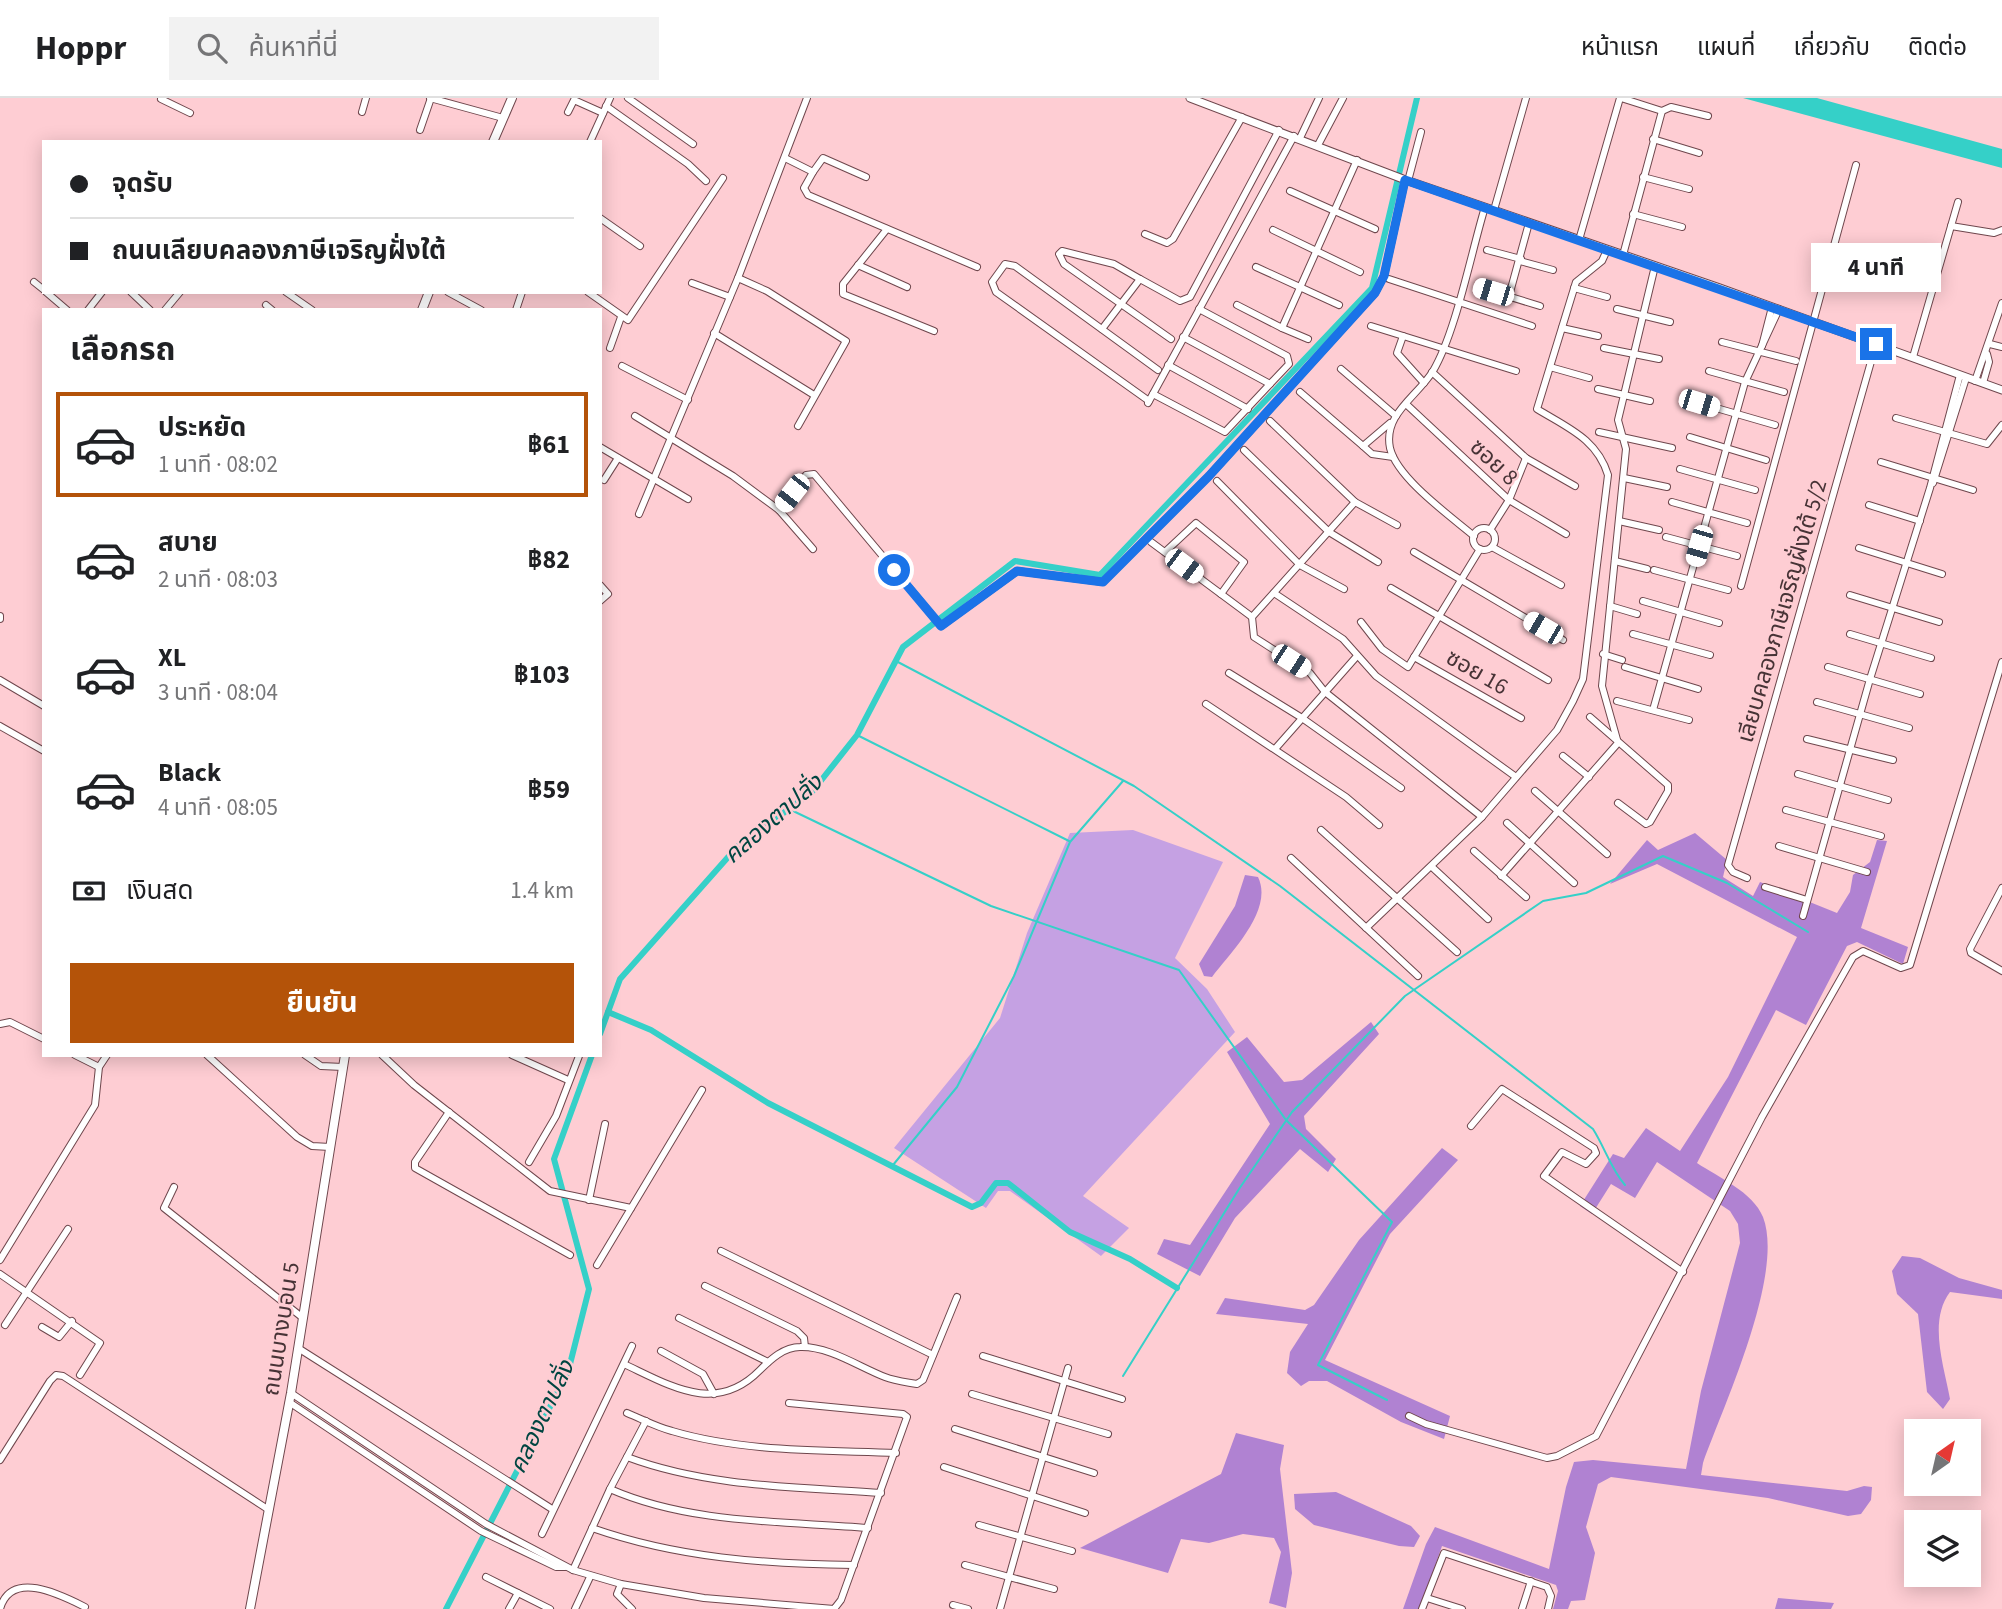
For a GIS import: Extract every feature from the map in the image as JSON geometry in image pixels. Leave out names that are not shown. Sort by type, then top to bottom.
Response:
[{"type":"main road","points":[[494,140],[512,98]]},
{"type":"main road","name":"ถนนบางบอน 5","points":[[250,1609],[290,1398],[345,1057]]},
{"type":"street","points":[[161,98],[190,113]]},
{"type":"street","points":[[362,112],[366,98]]},
{"type":"street","points":[[420,130],[431,98],[503,118]]},
{"type":"street","points":[[591,140],[610,98]]},
{"type":"street","points":[[628,98],[693,144]]},
{"type":"street","points":[[639,514],[673,439],[807,98]]},
{"type":"street","points":[[1190,98],[1405,180],[1814,321],[2002,390]]},
{"type":"street","points":[[1150,399],[1319,98]]},
{"type":"street","points":[[1318,145],[1343,98]]},
{"type":"street","points":[[1494,210],[1526,98]]},
{"type":"street","points":[[1579,240],[1620,98],[1662,111],[1671,107],[1708,116]]},
{"type":"street","points":[[568,112],[574,100],[604,110],[688,164],[706,181]]},
{"type":"street","points":[[1623,255],[1662,111]]},
{"type":"street","points":[[1146,234],[1167,243],[1173,239],[1242,117]]},
{"type":"street","points":[[1171,339],[1064,264],[1058,256],[1060,252],[1114,264],[1180,301],[1191,297],[1279,130]]},
{"type":"street","points":[[779,510],[806,475],[814,474],[937,623],[1017,571],[1101,582],[1105,580],[1209,476],[1375,293],[1384,276],[1405,180],[1421,132]]},
{"type":"street","points":[[1653,139],[1699,153]]},
{"type":"street","points":[[785,158],[813,172]]},
{"type":"street","points":[[866,177],[823,158],[804,188],[808,195],[977,267]]},
{"type":"street","points":[[1282,328],[1357,160]]},
{"type":"street","points":[[1741,586],[1856,165]]},
{"type":"street","points":[[1643,177],[1689,190]]},
{"type":"street","points":[[591,294],[625,320],[630,318],[723,178]]},
{"type":"street","points":[[1290,191],[1375,229]]},
{"type":"street","points":[[1913,358],[1958,202]]},
{"type":"street","points":[[1363,446],[1394,419],[1432,372],[1444,346],[1485,207]]},
{"type":"street","points":[[1633,214],[1682,228]]},
{"type":"street","points":[[602,219],[640,246]]},
{"type":"street","points":[[1509,296],[1531,223]]},
{"type":"street","points":[[1951,226],[1994,233],[2002,230]]},
{"type":"street","points":[[887,229],[843,284],[843,294],[934,331]]},
{"type":"street","points":[[1273,230],[1360,272]]},
{"type":"street","points":[[1487,250],[1521,258],[1553,270]]},
{"type":"street","points":[[1366,928],[1482,817],[1557,730],[1583,679],[1608,475],[1602,456],[1587,440],[1538,409],[1576,282],[1602,261],[1606,250]]},
{"type":"street","points":[[1158,370],[1010,264],[1002,266],[992,282],[996,292],[1150,399],[1222,432],[1228,431],[1289,364],[1287,356],[1199,309]]},
{"type":"street","points":[[858,265],[907,287]]},
{"type":"street","points":[[1618,743],[1605,707],[1602,686],[1603,654],[1624,478],[1626,439],[1619,430],[1618,419],[1655,266]]},
{"type":"street","points":[[1256,267],[1339,305]]},
{"type":"street","points":[[738,278],[767,292],[846,341],[798,426]]},
{"type":"street","points":[[1102,329],[1140,279]]},
{"type":"street","points":[[1389,279],[1532,326]]},
{"type":"street","points":[[34,282],[42,289]]},
{"type":"street","points":[[692,283],[730,297]]},
{"type":"street","points":[[1478,287],[1540,306]]},
{"type":"street","points":[[1574,288],[1607,297]]},
{"type":"street","points":[[48,294],[65,308]]},
{"type":"street","points":[[90,308],[100,294]]},
{"type":"street","points":[[133,294],[148,308]]},
{"type":"street","points":[[166,308],[178,294]]},
{"type":"street","points":[[289,294],[309,308]]},
{"type":"street","points":[[452,294],[477,308]]},
{"type":"street","points":[[1237,305],[1308,339]]},
{"type":"street","points":[[1979,382],[2002,306]]},
{"type":"street","points":[[1653,710],[1745,382],[1761,349],[1775,308]]},
{"type":"street","points":[[1617,309],[1670,322]]},
{"type":"street","points":[[610,348],[621,317]]},
{"type":"street","points":[[1371,326],[1444,346],[1516,371]]},
{"type":"street","points":[[1562,328],[1598,336]]},
{"type":"street","points":[[714,333],[814,395]]},
{"type":"street","points":[[1403,336],[1397,353],[1424,383]]},
{"type":"street","points":[[1183,337],[1270,384]]},
{"type":"street","points":[[1722,342],[1761,349],[1796,361]]},
{"type":"street","name":"เลียบคลองภาษีเจริญฝั่งใต้ 5/2","points":[[1746,878],[1733,872],[1728,865],[1876,344]]},
{"type":"street","points":[[1990,344],[2002,347]]},
{"type":"street","points":[[1604,348],[1659,359]]},
{"type":"street","points":[[1168,365],[1248,409]]},
{"type":"street","points":[[622,366],[688,400]]},
{"type":"street","points":[[1550,367],[1589,378]]},
{"type":"street","points":[[1341,369],[1394,419]]},
{"type":"street","points":[[1709,371],[1784,392]]},
{"type":"street","points":[[1432,372],[1526,458],[1575,486]]},
{"type":"street","points":[[1803,916],[1870,679],[1963,377]]},
{"type":"street","points":[[1598,389],[1650,401]]},
{"type":"street","points":[[1300,392],[1372,454],[1393,457]]},
{"type":"street","points":[[1699,403],[1775,425]]},
{"type":"street","name":"ซอย 8","points":[[1406,404],[1508,500],[1566,534]]},
{"type":"street","points":[[635,416],[733,476],[779,510],[813,549]]},
{"type":"street","points":[[1896,418],[1987,444],[2002,425]]},
{"type":"street","points":[[1394,419],[1388,436],[1398,468],[1474,536]]},
{"type":"street","points":[[1270,421],[1356,502],[1397,525]]},
{"type":"street","points":[[1598,432],[1672,448]]},
{"type":"street","points":[[1690,437],[1766,460]]},
{"type":"street","points":[[602,448],[688,499]]},
{"type":"street","points":[[1244,450],[1329,532],[1378,562]]},
{"type":"street","points":[[604,480],[618,457]]},
{"type":"street","points":[[1490,530],[1508,500],[1526,458]]},
{"type":"street","points":[[1881,462],[1973,490]]},
{"type":"street","points":[[1680,469],[1755,490]]},
{"type":"street","points":[[1624,478],[1667,487]]},
{"type":"street","points":[[1217,481],[1300,565],[1344,589]]},
{"type":"street","points":[[1252,617],[1356,502]]},
{"type":"street","points":[[1672,502],[1746,523]]},
{"type":"street","points":[[1869,505],[1920,521]]},
{"type":"street","points":[[1619,521],[1659,530]]},
{"type":"street","points":[[1165,552],[1196,523],[1244,562],[1221,594]]},
{"type":"street","points":[[1480,549],[1474,542],[1474,536],[1479,530],[1490,530]]},
{"type":"street","points":[[1490,530],[1496,540],[1492,547]]},
{"type":"street","points":[[1666,537],[1737,556]]},
{"type":"street","points":[[1151,542],[1252,617],[1254,636],[1310,673],[1325,692],[1482,817]]},
{"type":"street","points":[[1361,622],[1382,649],[1408,667],[1480,549],[1492,547],[1561,585]]},
{"type":"street","points":[[1859,548],[1942,574]]},
{"type":"street","points":[[1414,552],[1563,639]]},
{"type":"street","points":[[1615,561],[1728,590]]},
{"type":"street","points":[[1391,588],[1548,680]]},
{"type":"street","points":[[1274,593],[1343,639],[1377,676],[1516,777]]},
{"type":"street","points":[[1850,595],[1939,622]]},
{"type":"street","points":[[1643,601],[1719,623]]},
{"type":"street","points":[[1610,606],[1637,614]]},
{"type":"street","points":[[1633,634],[1710,655]]},
{"type":"street","points":[[1850,634],[1931,657]]},
{"type":"street","points":[[1603,654],[1622,660]]},
{"type":"street","points":[[1275,749],[1357,656]]},
{"type":"street","name":"ซอย 16","points":[[1415,657],[1521,719]]},
{"type":"street","points":[[1409,1416],[1426,1424],[1547,1458],[1590,1441],[1683,1272],[1762,1117],[1853,957],[1863,951],[1901,968],[1910,965],[2002,662]]},
{"type":"street","points":[[1625,667],[1699,689]]},
{"type":"street","points":[[1828,667],[1920,695]]},
{"type":"street","points":[[1229,673],[1302,718],[1401,788]]},
{"type":"street","points":[[0,680],[42,705]]},
{"type":"street","points":[[1617,701],[1689,720]]},
{"type":"street","points":[[1817,702],[1909,728]]},
{"type":"street","points":[[1206,704],[1346,797],[1379,825]]},
{"type":"street","points":[[1590,717],[1664,781],[1668,791],[1650,822],[1646,824],[1618,803]]},
{"type":"street","points":[[0,726],[42,750]]},
{"type":"street","points":[[1807,739],[1893,760]]},
{"type":"street","points":[[1502,876],[1618,743]]},
{"type":"street","points":[[1563,756],[1589,777]]},
{"type":"street","points":[[1798,774],[1888,800]]},
{"type":"street","points":[[1535,791],[1607,854]]},
{"type":"street","points":[[1786,810],[1881,836]]},
{"type":"street","points":[[1507,823],[1574,883]]},
{"type":"street","points":[[1321,830],[1457,952]]},
{"type":"street","points":[[1779,846],[1867,872]]},
{"type":"street","points":[[1474,851],[1526,897]]},
{"type":"street","points":[[1291,858],[1418,976]]},
{"type":"street","points":[[1432,867],[1488,919]]},
{"type":"street","points":[[1765,887],[1807,900]]},
{"type":"street","points":[[2002,888],[1970,948],[1971,953],[2002,971]]},
{"type":"street","points":[[0,1024],[10,1022],[42,1038]]},
{"type":"street","points":[[0,1260],[95,1105],[102,1062],[83,1057]]},
{"type":"street","points":[[210,1057],[297,1137],[313,1146],[330,1146]]},
{"type":"street","points":[[308,1057],[321,1066],[343,1067]]},
{"type":"street","points":[[384,1057],[449,1112],[550,1191],[631,1208]]},
{"type":"street","points":[[516,1057],[568,1080]]},
{"type":"street","points":[[529,1163],[556,1115],[579,1057]]},
{"type":"street","points":[[1471,1126],[1502,1089],[1594,1148],[1596,1153],[1586,1164],[1562,1152],[1544,1176],[1683,1272]]},
{"type":"street","points":[[597,1265],[702,1090]]},
{"type":"street","points":[[449,1112],[415,1162],[415,1168],[570,1255]]},
{"type":"street","points":[[589,1200],[605,1124]]},
{"type":"street","points":[[174,1187],[164,1208],[303,1318]]},
{"type":"street","points":[[5,1325],[68,1229]]},
{"type":"street","points":[[721,1251],[933,1356]]},
{"type":"street","points":[[0,1274],[72,1321],[100,1343],[77,1378]]},
{"type":"street","points":[[705,1286],[797,1331],[804,1338],[805,1347]]},
{"type":"street","points":[[624,1364],[678,1388],[714,1394],[732,1392],[747,1383],[768,1362],[796,1346],[815,1347],[889,1378],[916,1384],[923,1380],[957,1297]]},
{"type":"street","points":[[679,1318],[768,1362]]},
{"type":"street","points":[[42,1327],[60,1337],[72,1321]]},
{"type":"street","points":[[542,1534],[632,1346]]},
{"type":"street","points":[[298,1348],[552,1509]]},
{"type":"street","points":[[661,1351],[703,1374],[714,1394]]},
{"type":"street","points":[[984,1356],[1063,1383],[1122,1399]]},
{"type":"street","points":[[1000,1609],[1068,1368]]},
{"type":"street","points":[[0,1460],[50,1381],[56,1375],[77,1378],[269,1510]]},
{"type":"street","points":[[972,1394],[1108,1434]]},
{"type":"street","points":[[290,1398],[411,1474],[501,1536],[590,1577],[704,1598],[784,1607],[838,1606],[907,1422],[903,1414],[789,1403]]},
{"type":"street","points":[[627,1413],[673,1432],[709,1439],[781,1448],[896,1453]]},
{"type":"street","points":[[573,1570],[610,1489],[646,1421]]},
{"type":"street","points":[[955,1429],[1094,1473]]},
{"type":"street","points":[[350,1438],[406,1481],[467,1522],[481,1531],[501,1536]]},
{"type":"street","points":[[627,1457],[669,1473],[881,1493]]},
{"type":"street","points":[[944,1467],[1085,1513]]},
{"type":"street","points":[[406,1481],[411,1474]]},
{"type":"street","points":[[610,1489],[668,1509],[703,1515],[868,1528]]},
{"type":"street","points":[[467,1522],[472,1515]]},
{"type":"street","points":[[979,1525],[1072,1551]]},
{"type":"street","points":[[592,1528],[651,1546],[699,1555],[776,1564],[854,1566]]},
{"type":"street","points":[[1422,1609],[1444,1553],[1531,1581],[1551,1591],[1548,1609]]},
{"type":"street","points":[[965,1565],[1054,1589]]},
{"type":"street","points":[[486,1577],[550,1609]]},
{"type":"street","points":[[575,1609],[590,1577]]},
{"type":"street","points":[[1522,1609],[1531,1581]]},
{"type":"street","points":[[621,1584],[619,1599],[632,1609]]},
{"type":"street","points":[[0,1609],[3,1598],[10,1591],[24,1589],[50,1590],[85,1607]]},
{"type":"street","points":[[509,1609],[518,1593]]},
{"type":"street","points":[[1427,1598],[1462,1609]]},
{"type":"street","points":[[953,1605],[968,1609]]},
{"type":"shaded area","points":[[1133,830],[1223,862],[1175,958],[1207,989],[1235,1032],[1083,1196],[1129,1228],[1101,1256],[1010,1191],[998,1191],[986,1208],[894,1148],[1000,1018],[1027,933],[1070,833]]},
{"type":"shaded area","points":[[1695,833],[1727,860],[1723,877],[1753,896],[1760,882],[1837,913],[1850,892],[1853,875],[1870,862],[1877,840],[1887,841],[1861,928],[1908,947],[1903,964],[1857,942],[1847,946],[1806,1025],[1776,1010],[1697,1163],[1751,1200],[1763,1217],[1768,1242],[1766,1272],[1749,1340],[1703,1463],[1701,1475],[1847,1491],[1864,1486],[1872,1487],[1871,1500],[1861,1514],[1848,1516],[1768,1498],[1611,1477],[1598,1484],[1586,1527],[1595,1553],[1585,1600],[1571,1601],[1568,1609],[1553,1609],[1558,1591],[1556,1585],[1442,1546],[1420,1609],[1403,1609],[1426,1544],[1435,1527],[1549,1569],[1566,1487],[1574,1462],[1593,1460],[1686,1469],[1701,1391],[1740,1243],[1738,1224],[1730,1211],[1657,1162],[1635,1198],[1611,1184],[1592,1214],[1580,1206],[1613,1154],[1624,1158],[1646,1128],[1680,1151],[1728,1077],[1797,937],[1657,864],[1610,884],[1647,840],[1658,850]]},
{"type":"shaded area","points":[[1245,875],[1258,877],[1261,890],[1255,917],[1239,943],[1212,977],[1204,976],[1199,964],[1235,906]]},
{"type":"shaded area","points":[[1371,1022],[1379,1034],[1304,1116],[1306,1129],[1336,1159],[1328,1172],[1300,1149],[1235,1218],[1200,1276],[1157,1254],[1164,1239],[1190,1245],[1270,1124],[1227,1052],[1247,1037],[1284,1082],[1302,1080]]},
{"type":"shaded area","points":[[1442,1148],[1458,1160],[1390,1234],[1325,1360],[1450,1416],[1444,1439],[1401,1422],[1327,1381],[1309,1381],[1301,1386],[1287,1373],[1290,1352],[1308,1324],[1216,1314],[1225,1298],[1305,1310],[1314,1305],[1359,1240]]},
{"type":"shaded area","points":[[1902,1256],[1920,1258],[1959,1278],[2002,1290],[2002,1299],[1950,1292],[1943,1304],[1940,1344],[1950,1399],[1943,1409],[1927,1392],[1918,1314],[1897,1294],[1892,1271]]},
{"type":"shaded area","points":[[1236,1433],[1284,1445],[1280,1469],[1292,1573],[1286,1608],[1269,1603],[1281,1552],[1274,1538],[1243,1534],[1209,1543],[1181,1539],[1168,1573],[1080,1548],[1221,1474]]},
{"type":"shaded area","points":[[1336,1492],[1411,1526],[1420,1536],[1414,1547],[1399,1546],[1314,1525],[1295,1509],[1294,1494]]},
{"type":"shaded area","points":[[1778,1598],[1834,1603],[1831,1609],[1775,1609]]},
{"type":"water","points":[[1743,98],[1817,98],[2002,149],[2002,168]]},
{"type":"waterway","name":"คลองตาปลั่ง","points":[[602,1028],[620,979],[737,847],[812,792],[857,735],[903,647],[1015,561],[1100,575],[1372,288],[1417,98]]},
{"type":"waterway","points":[[896,661],[1134,786],[1280,886],[1593,1129],[1625,1185]]},
{"type":"waterway","points":[[857,735],[1069,841]]},
{"type":"waterway","points":[[893,1165],[957,1087],[1014,976],[1070,842],[1123,781]]},
{"type":"waterway","points":[[789,809],[991,906],[1179,970],[1286,1120],[1392,1222],[1318,1365],[1387,1400]]},
{"type":"waterway","points":[[1123,1376],[1239,1189],[1292,1112],[1405,996],[1543,901],[1586,893],[1663,856],[1727,883],[1808,932]]},
{"type":"waterway","points":[[608,1012],[651,1030],[768,1103],[972,1207],[981,1203],[996,1183],[1008,1183],[1070,1232],[1130,1259],[1177,1288]]},
{"type":"waterway","name":"คลองตาปลั่ง","points":[[446,1609],[568,1372],[589,1289],[554,1159],[591,1057]]},
{"type":"route","points":[[894,570],[941,626],[1017,571],[1103,582],[1209,476],[1375,293],[1384,276],[1405,180],[1876,344]]}]
